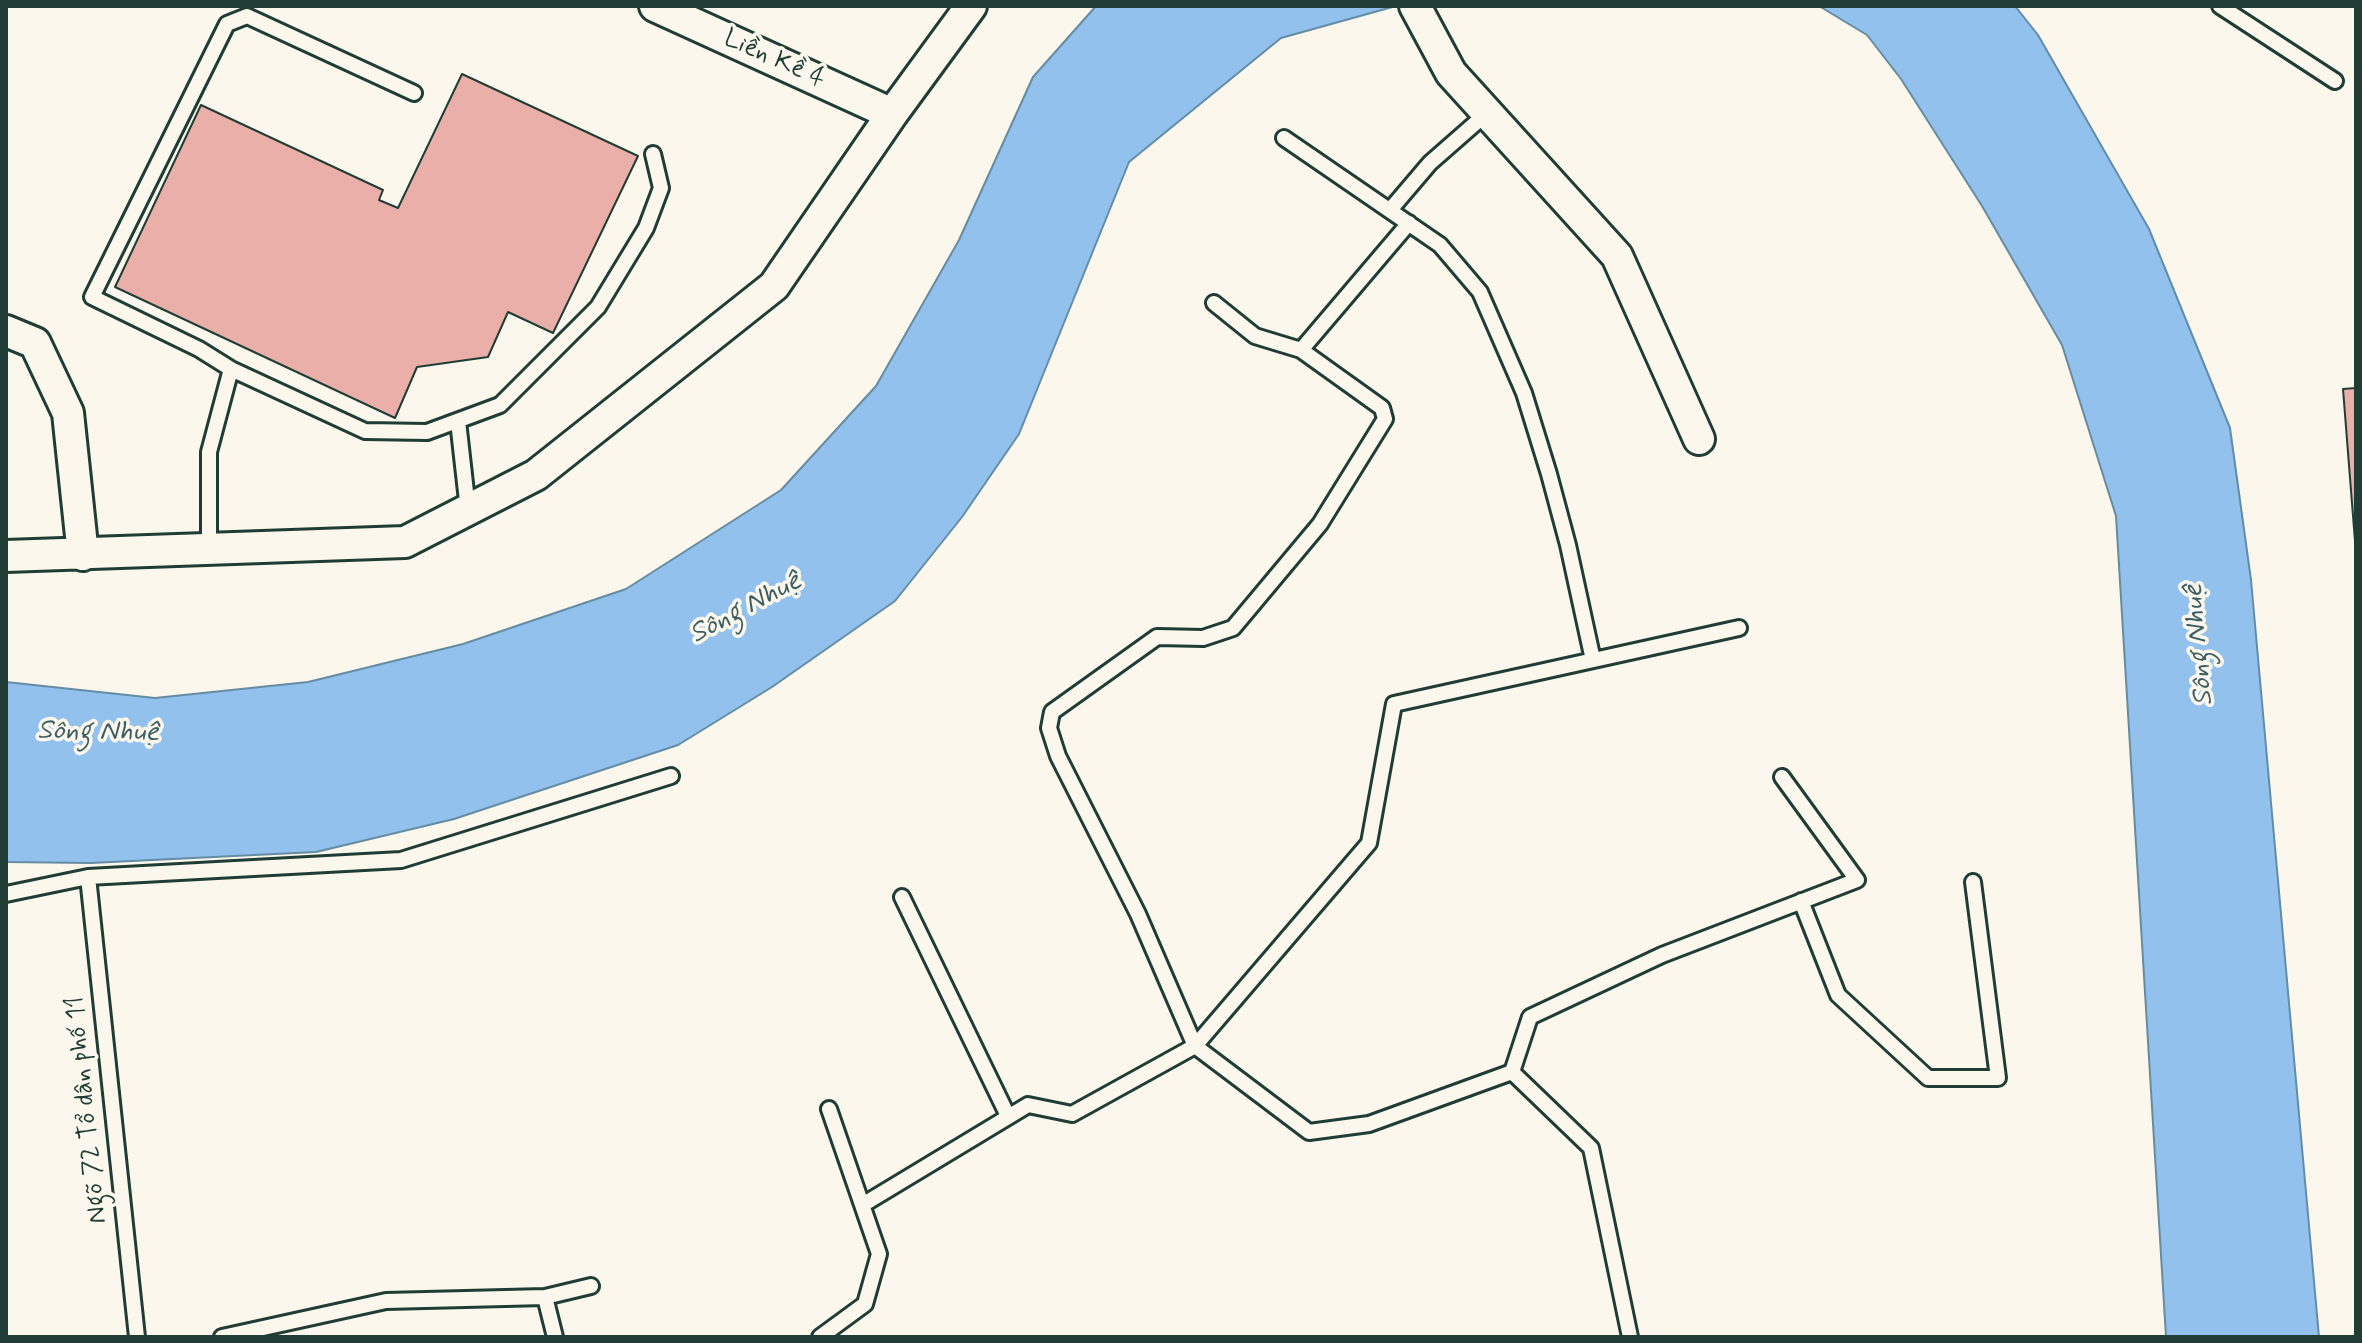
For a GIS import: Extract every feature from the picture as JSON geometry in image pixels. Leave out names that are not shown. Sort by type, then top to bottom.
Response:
[{"type":"street","name":"Liền Kề 4","points":[[655,6],[892,114]]},
{"type":"street","points":[[6,556],[405,542],[536,475],[774,286],[892,114],[971,6]]},
{"type":"street","points":[[1415,6],[1451,73],[1617,256],[1699,439]]},
{"type":"street","points":[[6,331],[35,343],[68,413],[83,555]]},
{"type":"lane","points":[[2220,6],[2335,81]]},
{"type":"lane","points":[[414,93],[247,16],[227,24],[92,297],[199,349],[231,369],[365,431],[427,432],[500,405],[598,307],[646,228],[661,188],[653,154]]},
{"type":"lane","points":[[1390,210],[1430,163],[1487,113]]},
{"type":"lane","points":[[1284,138],[1409,223],[1462,268],[1497,326],[1524,393],[1549,474],[1593,660]]},
{"type":"lane","points":[[1301,350],[1409,223]]},
{"type":"lane","points":[[1214,303],[1255,336],[1301,350],[1382,408],[1385,419],[1320,524],[1233,628],[1203,638],[1157,637],[1063,703],[1052,712],[1049,728],[1058,756],[1138,914],[1195,1046],[1309,1132],[1369,1124],[1512,1072]]},
{"type":"lane","points":[[209,550],[209,452],[231,369]]},
{"type":"lane","points":[[458,421],[468,510]]},
{"type":"lane","points":[[864,1204],[1028,1105],[1072,1114],[1195,1046],[1369,843],[1394,704],[1739,628]]},
{"type":"lane","points":[[6,894],[88,877],[401,860],[671,776]]},
{"type":"lane","points":[[1512,1072],[1530,1017],[1662,955],[1857,880],[1782,777]]},
{"type":"lane","name":"Ngõ 72 Tổ dân phố 11","points":[[88,877],[137,1337]]},
{"type":"lane","points":[[1801,901],[1838,995],[1928,1078],[1998,1078],[1973,882]]},
{"type":"lane","points":[[902,897],[1008,1116]]},
{"type":"lane","points":[[1512,1072],[1591,1148],[1630,1337]]},
{"type":"lane","points":[[820,1337],[865,1304],[879,1254],[829,1109]]},
{"type":"lane","points":[[222,1337],[386,1301],[545,1297],[591,1286]]},
{"type":"lane","points":[[545,1297],[555,1337]]},
{"type":"water","name":"Sông Nhuệ","points":[[1096,6],[1396,6],[1281,38],[1129,162],[1019,434],[962,517],[895,601],[772,687],[678,745],[454,819],[316,852],[91,863],[6,862],[6,682],[155,698],[308,682],[463,644],[626,589],[781,490],[876,386],[959,240],[1033,77]]},
{"type":"water","name":"Sông Nhuệ","points":[[1819,6],[2015,6],[2038,35],[2149,229],[2230,428],[2251,580],[2319,1337],[2166,1337],[2116,516],[2062,345],[1982,206],[1901,79],[1867,35]]},
{"type":"building","points":[[462,74],[638,156],[553,333],[508,312],[488,357],[417,367],[395,418],[115,287],[201,105],[383,190],[379,200],[398,208]]},
{"type":"building","points":[[2356,388],[2356,554],[2343,389]]}]
